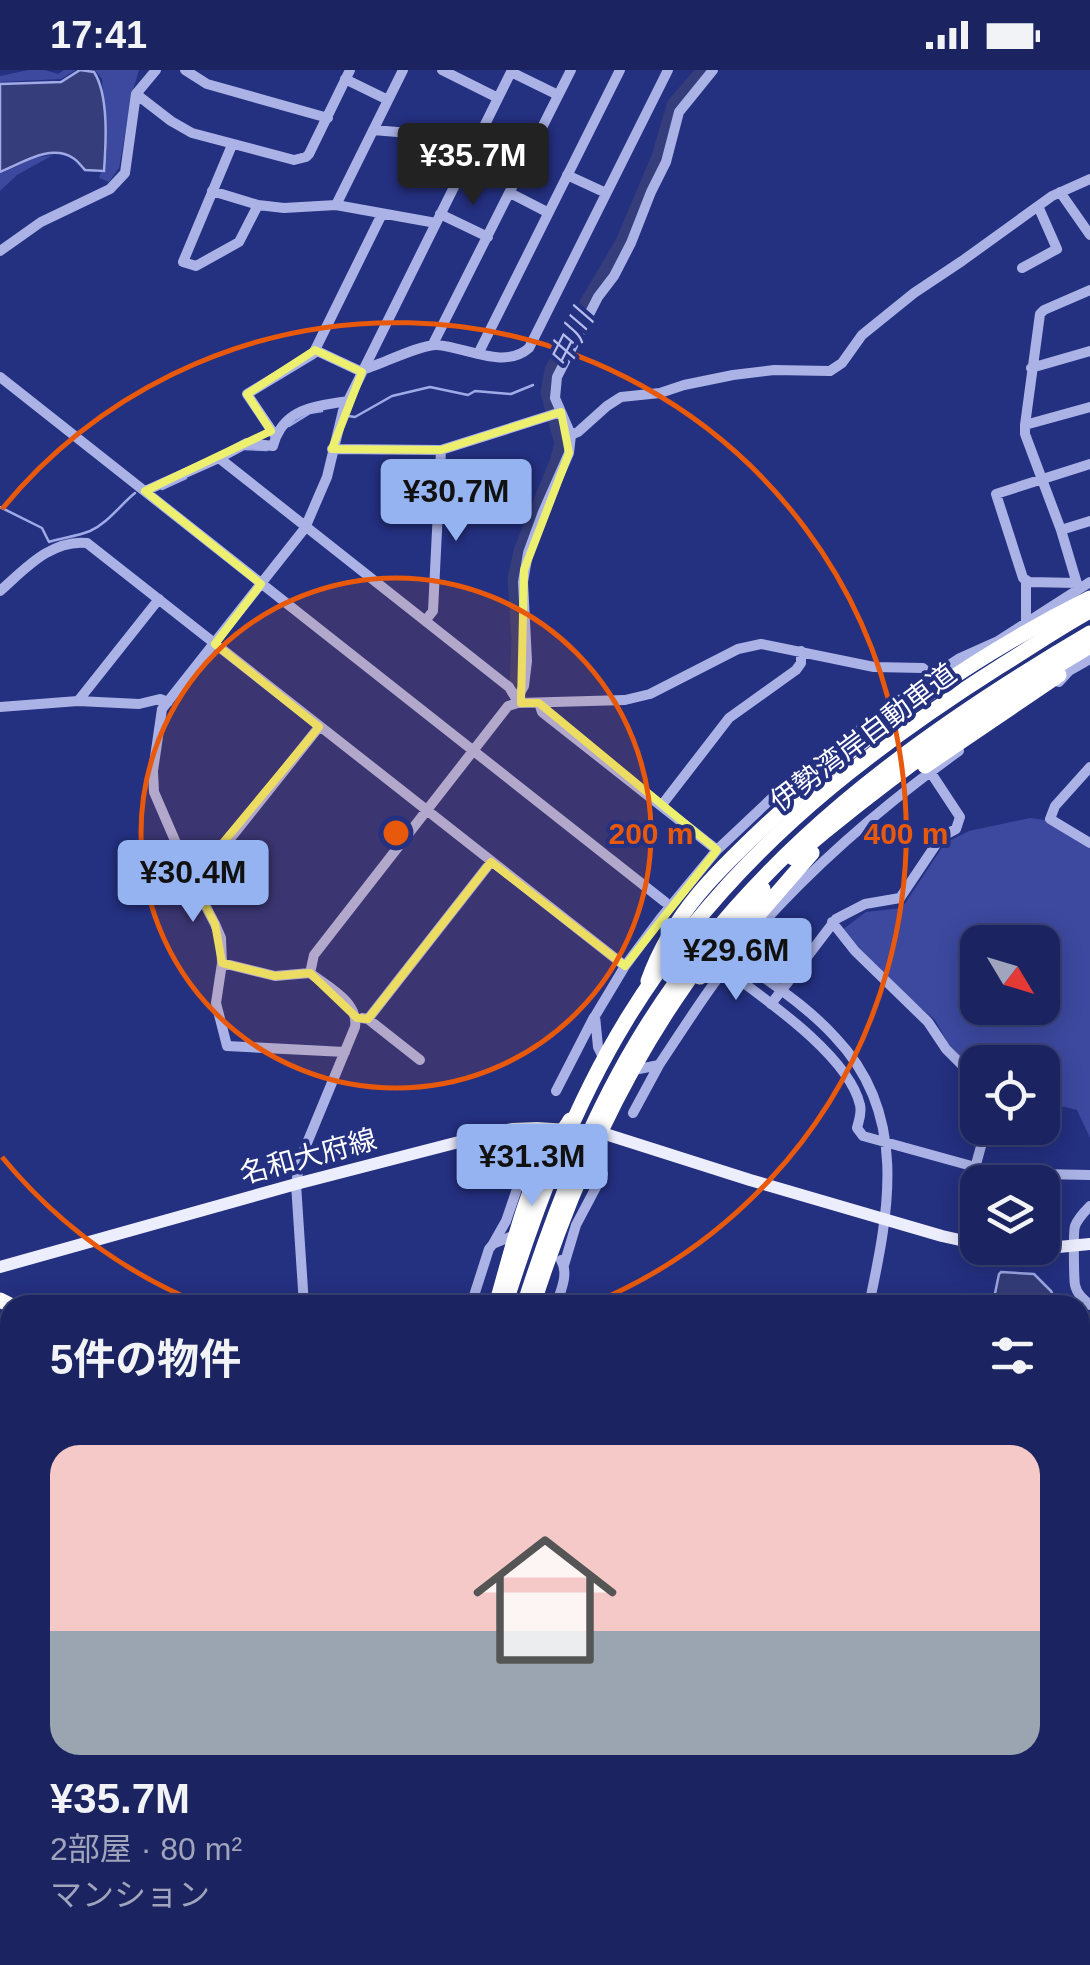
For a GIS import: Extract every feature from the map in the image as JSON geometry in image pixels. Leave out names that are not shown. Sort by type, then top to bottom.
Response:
[{"type":"highway","points":[[648,981],[672,927],[731,857],[801,792],[942,682],[1082,590]]},
{"type":"highway","points":[[499,1295],[535,1182],[552,1143],[565,1130],[602,1057],[648,981],[727,884],[793,815],[865,756],[1037,639],[1090,609]]},
{"type":"highway","name":"伊勢湾岸自動車道","points":[[508,1295],[553,1171],[600,1068],[658,973],[720,894],[792,819],[865,760],[1090,609]]},
{"type":"highway","name":"伊勢湾岸自動車道","points":[[527,1295],[570,1178],[618,1076],[674,984],[735,906],[806,833],[878,774],[982,700],[1090,633]]},
{"type":"highway","points":[[675,1000],[714,966],[798,866],[844,824],[1090,652]]},
{"type":"highway","points":[[536,1295],[599,1132],[632,1070],[675,1000],[749,904],[818,836],[967,722],[1090,652]]},
{"type":"main road","name":"名和大府線","points":[[0,1267],[296,1184],[512,1130],[599,1132],[960,1240]]},
{"type":"main road","points":[[1060,1246],[1090,1244]]},
{"type":"street","points":[[0,250],[42,222],[118,182],[125,172],[136,94],[156,70]]},
{"type":"street","points":[[186,70],[207,84],[328,118]]},
{"type":"street","points":[[336,206],[403,70]]},
{"type":"street","points":[[442,70],[456,73],[498,98]]},
{"type":"street","points":[[434,344],[571,70]]},
{"type":"street","points":[[478,354],[620,70]]},
{"type":"street","points":[[315,350],[362,371],[434,344],[510,358],[524,353],[668,70]]},
{"type":"street","points":[[310,973],[314,955],[504,710],[517,700],[524,686],[528,661],[523,582],[528,553],[567,462],[571,436],[556,414],[556,378],[630,243],[666,162],[678,112],[713,70]]},
{"type":"street","points":[[345,1052],[227,1046],[216,1003],[222,962],[220,938],[160,810],[152,779],[162,709],[306,528],[327,477],[343,411],[512,71],[558,95]]},
{"type":"street","points":[[136,94],[182,128],[294,160],[309,154],[348,75],[388,100]]},
{"type":"street","points":[[373,130],[446,136],[474,148]]},
{"type":"street","points":[[425,173],[430,134]]},
{"type":"street","points":[[232,145],[182,262],[192,266],[239,242],[258,205]]},
{"type":"street","points":[[568,174],[606,194]]},
{"type":"street","points":[[571,436],[621,397],[660,394],[732,375],[774,370],[830,371],[842,363],[862,335],[914,292],[1038,206],[1090,179]]},
{"type":"street","points":[[212,191],[258,205],[336,206],[438,219],[488,238]]},
{"type":"street","points":[[1060,192],[1090,235]]},
{"type":"street","points":[[510,193],[548,212]]},
{"type":"street","points":[[1022,268],[1057,249],[1038,206]]},
{"type":"street","points":[[276,438],[247,394],[313,354],[382,214]]},
{"type":"street","points":[[1082,590],[1025,426],[1041,312],[1090,290]]},
{"type":"street","points":[[1031,368],[1090,351]]},
{"type":"street","points":[[0,377],[665,902]]},
{"type":"street","points":[[145,491],[247,443],[273,446],[282,423],[309,407],[348,401]]},
{"type":"street","points":[[1025,426],[1090,407]]},
{"type":"street","points":[[332,449],[441,450],[556,414]]},
{"type":"street","points":[[425,621],[433,611],[441,450]]},
{"type":"street","points":[[219,458],[508,687],[517,700],[625,700],[650,694],[738,649],[761,644],[874,667],[923,668],[932,677]]},
{"type":"street","points":[[1026,622],[1026,581],[996,494],[1090,464]]},
{"type":"street","points":[[1062,530],[1090,521]]},
{"type":"street","points":[[0,592],[46,552],[87,543],[625,966]]},
{"type":"street","points":[[1026,581],[1082,590]]},
{"type":"street","points":[[556,1091],[625,966],[660,919],[718,850],[791,780],[960,658],[998,642],[1090,582]]},
{"type":"street","points":[[78,701],[159,599]]},
{"type":"street","points":[[661,806],[729,718],[796,670],[801,664],[801,651]]},
{"type":"street","points":[[633,1113],[659,1065],[745,943],[825,859],[931,773],[1062,680],[1090,652]]},
{"type":"street","points":[[0,707],[78,701],[168,702]]},
{"type":"street","points":[[540,703],[542,712],[718,850]]},
{"type":"street","points":[[192,880],[202,874],[320,727]]},
{"type":"street","points":[[1090,767],[1055,806],[1050,819],[1090,843]]},
{"type":"street","points":[[770,1004],[832,922],[865,904],[900,898],[940,836],[956,829],[960,818],[931,773]]},
{"type":"street","points":[[303,1295],[296,1184],[300,1160],[345,1052],[362,1018],[491,862]]},
{"type":"street","points":[[832,922],[855,952],[928,1022],[960,1064]]},
{"type":"street","points":[[740,960],[820,1022],[857,1064],[870,1087],[886,1144],[886,1218],[872,1295]]},
{"type":"street","points":[[222,962],[276,976],[310,973],[362,1018],[420,1060]]},
{"type":"street","points":[[726,970],[819,1044],[842,1070],[861,1107],[857,1128],[860,1134],[965,1165]]},
{"type":"street","points":[[595,1016],[602,1057]]},
{"type":"street","points":[[632,1070],[659,1065]]},
{"type":"street","points":[[474,1295],[489,1248],[506,1220],[529,1154]]},
{"type":"street","points":[[559,1295],[576,1225],[603,1174]]},
{"type":"street","points":[[1060,1174],[1090,1175]]},
{"type":"street","points":[[1081,1295],[1075,1286],[1074,1228],[1090,1206]]},
{"type":"street","points":[[492,1244],[517,1234]]},
{"type":"street","points":[[552,1247],[564,1265]]},
{"type":"highlighted area","points":[[315,350],[362,372],[332,449],[441,450],[561,412],[569,453],[524,570],[521,703],[539,703],[717,850],[625,966],[491,862],[368,1019],[357,1018],[310,973],[275,976],[222,963],[215,924],[192,880],[319,727],[215,644],[261,584],[145,491],[271,431],[247,394]]},
{"type":"shaded area","points":[[28,70],[58,74],[76,70],[61,79],[0,82],[0,76]]},
{"type":"shaded area","points":[[80,70],[94,72],[102,93],[104,171],[85,170],[73,158],[55,153],[36,156],[0,172],[0,84],[61,82]]},
{"type":"shaded area","points":[[95,70],[139,70],[119,168],[109,182],[99,178],[107,154],[102,79]]},
{"type":"shaded area","points":[[53,155],[17,175],[0,191],[0,174],[34,158]]},
{"type":"shaded area","points":[[1030,818],[1053,821],[1090,843],[1090,1138],[1077,1110],[1060,1106],[1060,1045],[960,1045],[960,1056],[935,1020],[892,983],[842,930],[866,912],[902,908],[945,843],[969,831]]},
{"type":"shaded area","points":[[999,1274],[1034,1274],[1053,1295],[995,1295]]},
{"type":"waterway","name":"中川","points":[[517,685],[515,579],[521,551],[562,443],[548,393],[552,370],[623,242],[659,157],[674,105],[704,70]]},
{"type":"waterway","points":[[348,416],[355,417],[392,396],[430,387],[468,395],[475,391],[511,394],[533,385]]},
{"type":"waterway","points":[[289,426],[310,413],[322,411]]},
{"type":"waterway","points":[[245,449],[267,450]]},
{"type":"waterway","points":[[162,489],[186,478]]},
{"type":"waterway","points":[[0,507],[42,528],[49,542],[96,528],[135,493]]}]
